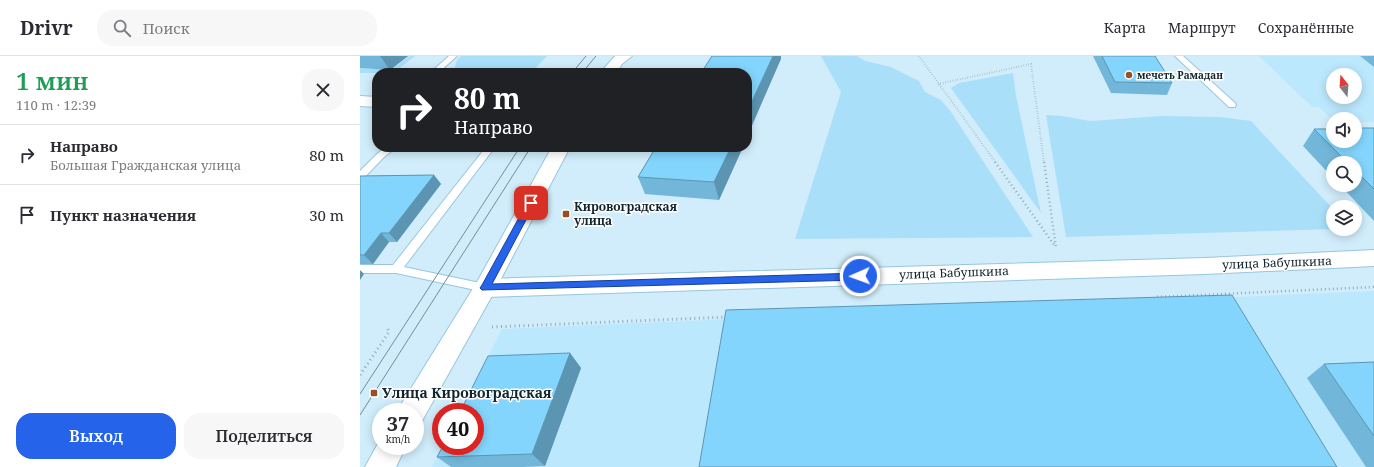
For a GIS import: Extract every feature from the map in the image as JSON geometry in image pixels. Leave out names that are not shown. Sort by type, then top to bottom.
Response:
[{"type":"street","points":[[612,68],[617,61],[624,56]]},
{"type":"street","points":[[360,101],[372,102]]},
{"type":"street","points":[[417,403],[485,288],[558,152]]},
{"type":"street","name":"улица Бабушкина","points":[[485,288],[1205,266],[1374,258]]},
{"type":"street","points":[[380,467],[387,455]]},
{"type":"lane","points":[[440,68],[453,56]]},
{"type":"lane","points":[[1179,56],[1232,105]]},
{"type":"lane","points":[[360,177],[385,152]]},
{"type":"lane","points":[[396,269],[487,152]]},
{"type":"lane","points":[[360,268],[396,269],[485,288]]},
{"type":"path","points":[[918,56],[938,84],[1051,242],[1056,248],[1031,64],[938,84]]},
{"type":"path","points":[[1150,298],[1374,287]]},
{"type":"path","points":[[487,327],[735,316]]},
{"type":"path","points":[[360,374],[389,332],[387,326]]},
{"type":"shaded area","points":[[409,56],[415,56],[399,68],[394,68]]},
{"type":"shaded area","points":[[461,56],[547,56],[536,68],[455,68],[457,60]]},
{"type":"shaded area","points":[[821,56],[857,56],[865,61],[891,67],[919,81],[925,92],[941,100],[951,112],[1033,237],[795,239],[841,92]]},
{"type":"shaded area","points":[[1259,56],[1374,56],[1374,122],[1362,122],[1362,112],[1326,112],[1326,114],[1319,107],[1312,107]]},
{"type":"shaded area","points":[[360,68],[372,69],[372,73],[360,73]]},
{"type":"shaded area","points":[[1013,73],[1016,96],[1041,213],[951,88],[959,83]]},
{"type":"shaded area","points":[[1046,115],[1063,116],[1090,121],[1162,116],[1220,117],[1251,121],[1326,201],[1326,229],[1066,237]]},
{"type":"shaded area","points":[[1374,291],[1374,467],[432,467],[438,455],[484,455],[484,403],[465,403],[502,329]]},
{"type":"building","points":[[712,56],[773,56],[752,101],[752,68],[704,68]]},
{"type":"building","points":[[1102,56],[1155,56],[1172,83],[1115,82]]},
{"type":"building","points":[[1362,128],[1374,128],[1374,189],[1362,177],[1362,156],[1341,156],[1333,148],[1362,148]]},
{"type":"building","points":[[1314,129],[1326,129],[1326,141]]},
{"type":"building","points":[[653,152],[729,152],[714,182],[638,177]]},
{"type":"building","points":[[434,175],[389,233],[381,233],[364,255],[360,255],[360,176]]},
{"type":"building","points":[[1232,295],[1337,467],[699,467],[726,310]]},
{"type":"building","points":[[570,353],[532,454],[437,457],[438,455],[484,455],[484,403],[464,403],[488,356]]},
{"type":"building","points":[[1374,362],[1374,436],[1324,364]]},
{"type":"tram line","points":[[576,68],[586,56]]},
{"type":"tram line","points":[[586,68],[596,56]]},
{"type":"tram line","points":[[360,394],[517,152]]},
{"type":"tram line","points":[[360,415],[528,152]]},
{"type":"place","name":"мечеть Рамадан","points":[[1129,75]]},
{"type":"place","name":"Кировоградская улица","points":[[566,214]]},
{"type":"place","name":"Улица Кировоградская","points":[[374,393]]},
{"type":"route","points":[[531,203],[485,288],[860,276]]}]
